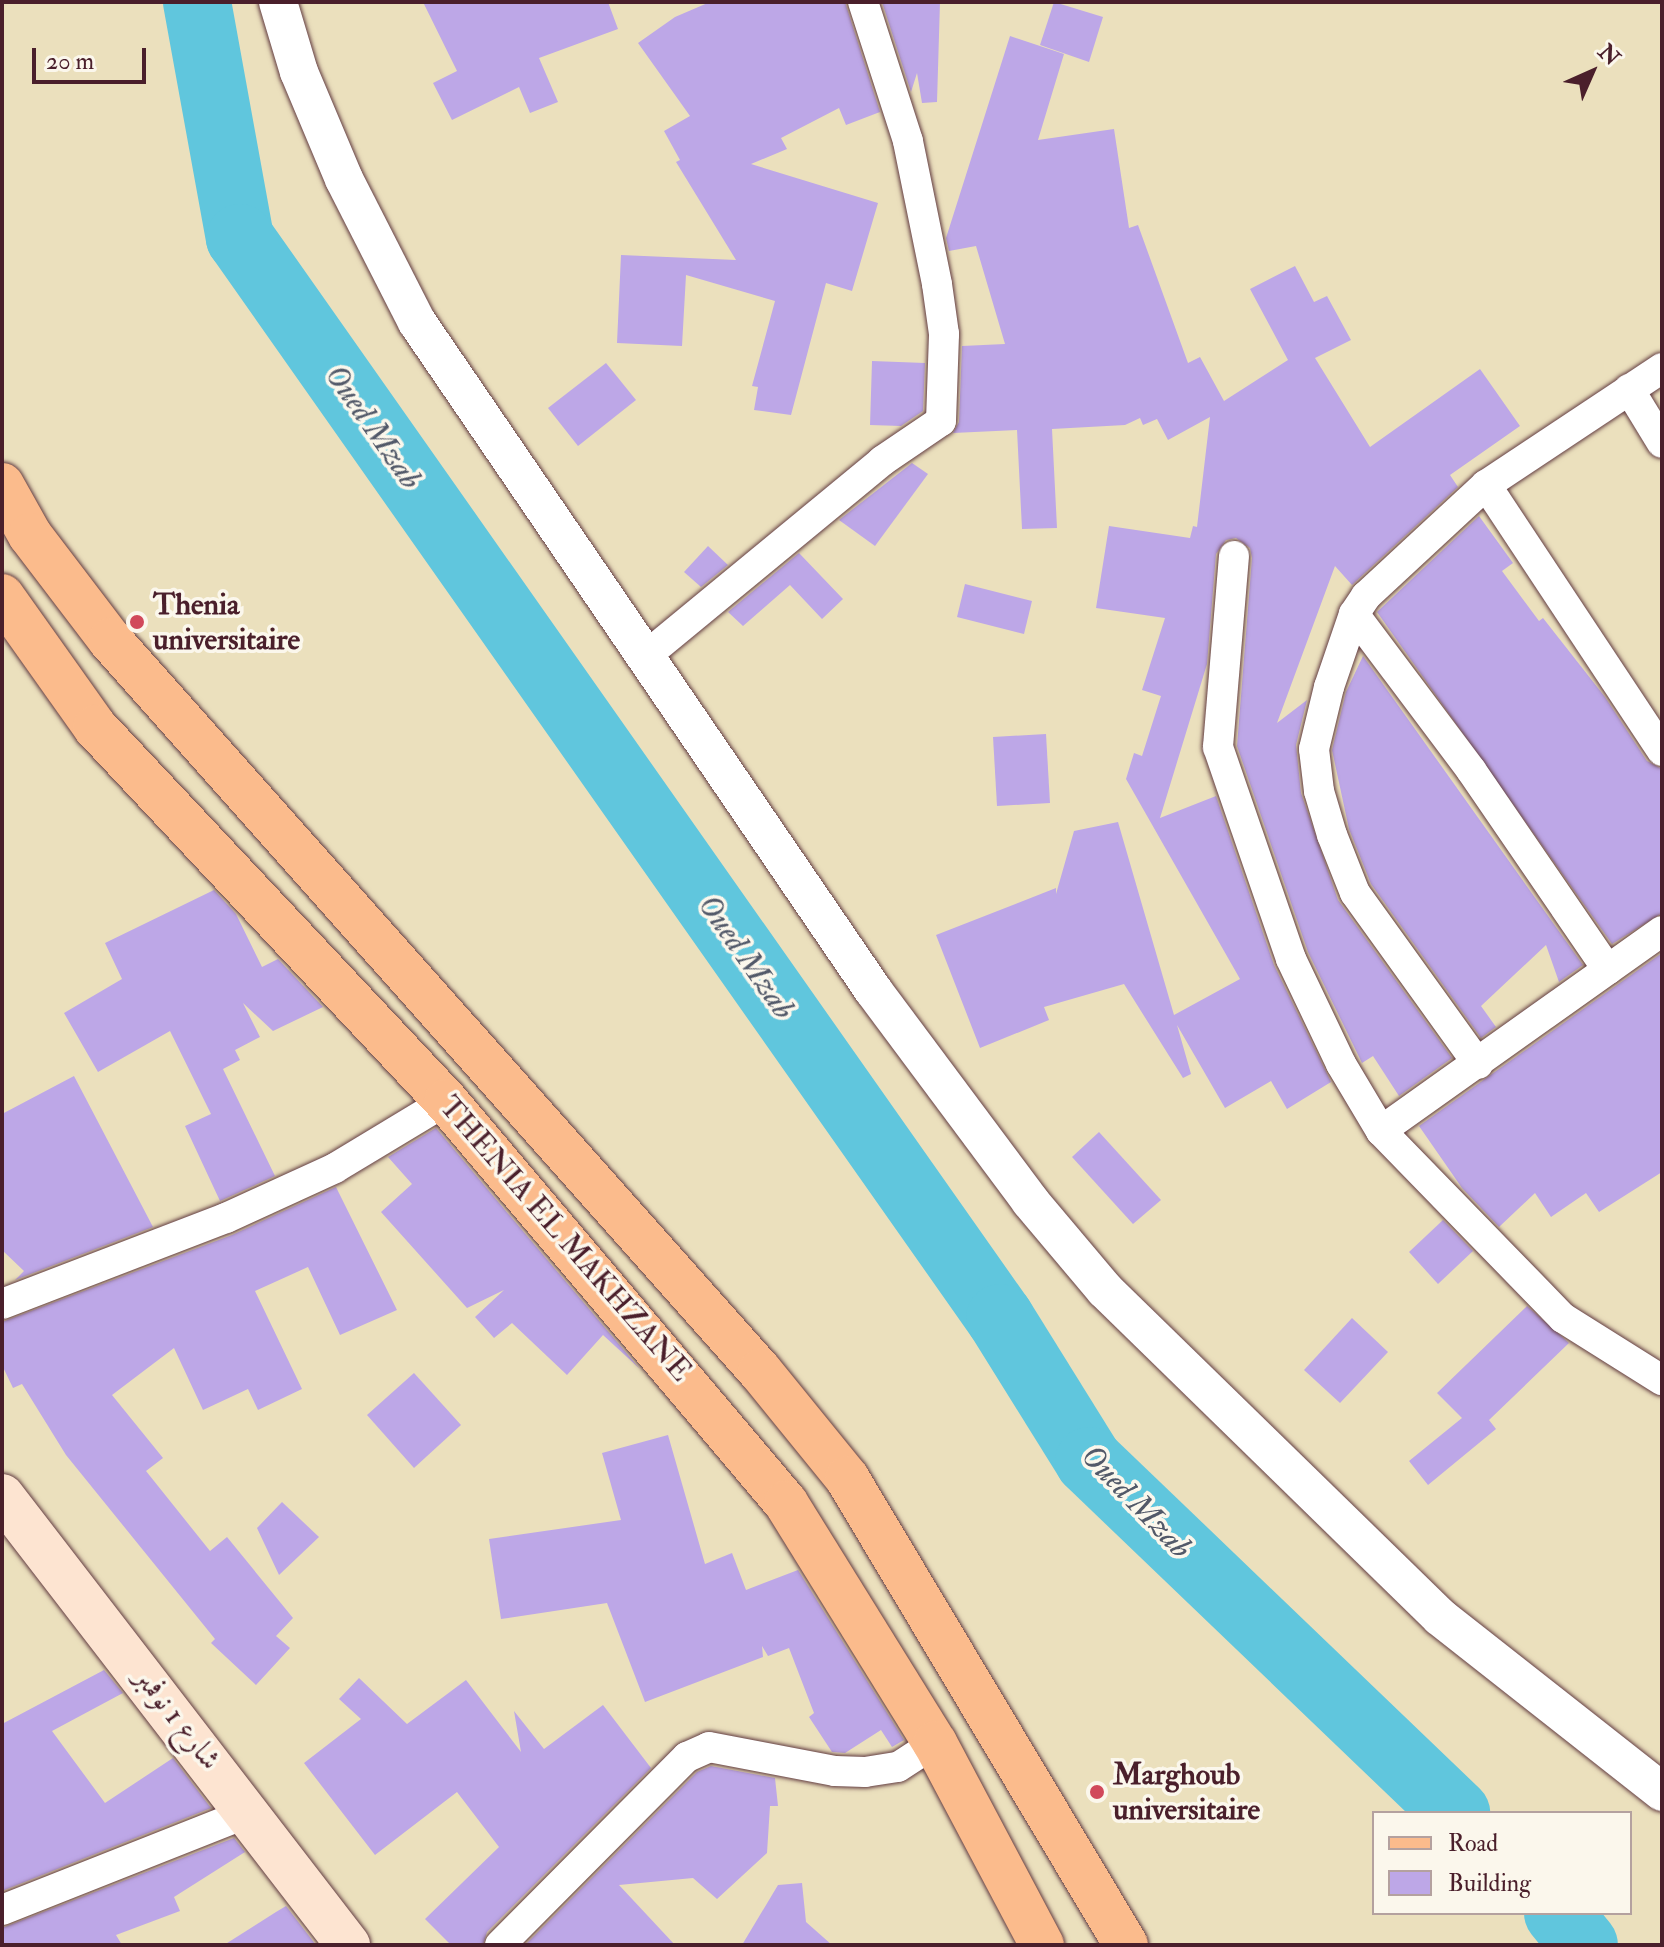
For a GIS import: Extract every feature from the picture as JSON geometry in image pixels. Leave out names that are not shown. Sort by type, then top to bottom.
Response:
[{"type":"main road","points":[[2,485],[30,535],[110,640],[760,1371],[847,1478],[1126,1945]]},
{"type":"main road","name":"THENIA EL MAKHZANE","points":[[2,596],[95,727],[446,1101],[786,1503],[935,1743],[1042,1945]]},
{"type":"main road","name":"شارع 1 نوفمبر","points":[[2,1496],[250,1812],[348,1945]]},
{"type":"street","points":[[278,2],[299,72],[344,179],[417,322],[501,451],[647,655],[873,990],[1030,1201],[1105,1290],[1440,1617],[1662,1792]]},
{"type":"street","points":[[647,655],[882,461],[941,421],[944,334],[937,284],[908,141],[863,2]]},
{"type":"street","points":[[1478,1064],[1355,893],[1319,791],[1314,749],[1354,614],[1366,596],[1486,485],[1662,368]]},
{"type":"street","points":[[1629,389],[1662,443]]},
{"type":"street","points":[[1486,485],[1662,751]]},
{"type":"street","points":[[1234,556],[1218,747],[1291,959],[1341,1064],[1381,1131],[1563,1318],[1662,1380]]},
{"type":"street","points":[[1354,614],[1471,770],[1608,970]]},
{"type":"street","points":[[1381,1131],[1662,931]]},
{"type":"street","points":[[2,1304],[253,1206],[335,1168],[446,1101]]},
{"type":"street","points":[[500,1945],[687,1757],[709,1747],[835,1771],[865,1772],[898,1767],[935,1743]]},
{"type":"street","points":[[2,1910],[250,1812]]},
{"type":"building","points":[[423,2],[608,2],[618,29],[539,58],[558,102],[530,113],[519,87],[452,120],[433,83],[457,71]]},
{"type":"building","points":[[710,2],[845,2],[880,112],[846,125],[839,108],[781,138],[787,149],[751,164],[878,203],[852,291],[826,283],[791,415],[754,410],[758,387],[752,386],[775,301],[686,275],[682,346],[617,343],[621,255],[736,260],[676,162],[680,160],[664,131],[690,116],[638,43],[675,17]]},
{"type":"building","points":[[882,2],[940,2],[937,102],[922,103],[917,73],[911,92]]},
{"type":"building","points":[[1054,2],[1103,17],[1089,62],[1040,45]]},
{"type":"building","points":[[1010,36],[1064,54],[1038,140],[1114,129],[1129,228],[1138,225],[1188,363],[1200,357],[1224,401],[1288,360],[1250,289],[1295,266],[1314,302],[1327,296],[1351,340],[1315,358],[1370,447],[1480,369],[1520,426],[1450,475],[1458,487],[1352,585],[1335,566],[1277,723],[1307,700],[1296,745],[1301,793],[1338,900],[1452,1058],[1399,1096],[1373,1056],[1362,1063],[1308,952],[1237,746],[1252,558],[1250,548],[1236,538],[1226,540],[1216,554],[1207,664],[1160,818],[1216,796],[1274,965],[1331,1082],[1287,1109],[1271,1081],[1225,1108],[1177,1025],[1191,1074],[1183,1078],[1124,984],[1044,1007],[1049,1020],[980,1048],[936,935],[1056,888],[1056,894],[1074,831],[1118,822],[1174,1015],[1240,979],[1126,779],[1134,753],[1142,756],[1161,696],[1142,690],[1165,618],[1096,608],[1109,526],[1190,538],[1193,526],[1197,527],[1210,417],[1168,440],[1157,419],[1143,425],[1140,418],[1125,425],[1052,429],[1057,528],[1022,529],[1017,430],[953,433],[959,422],[962,346],[1005,344],[976,246],[949,251],[946,238]]},
{"type":"building","points":[[872,361],[925,363],[923,411],[901,426],[870,425]]},
{"type":"building","points":[[606,363],[636,400],[578,446],[548,408]]},
{"type":"building","points":[[912,463],[928,474],[875,546],[839,520]]},
{"type":"building","points":[[1479,516],[1513,563],[1502,571],[1539,621],[1543,618],[1605,697],[1647,761],[1662,769],[1662,913],[1612,944],[1377,612]]},
{"type":"building","points":[[708,546],[728,565],[701,587],[684,572]]},
{"type":"building","points":[[799,553],[843,599],[822,619],[790,585],[743,626],[728,612]]},
{"type":"building","points":[[965,584],[1032,601],[1024,634],[957,617]]},
{"type":"building","points":[[1363,656],[1583,965],[1559,982],[1546,945],[1481,1006],[1496,1027],[1481,1038],[1371,884],[1349,829],[1332,750],[1346,692]]},
{"type":"building","points":[[1046,734],[1050,803],[997,806],[993,737]]},
{"type":"building","points":[[214,890],[236,914],[262,967],[278,959],[323,1007],[273,1031],[243,1003],[260,1037],[235,1050],[240,1060],[223,1069],[275,1176],[220,1201],[185,1126],[211,1114],[170,1031],[98,1072],[64,1013],[122,979],[105,943]]},
{"type":"building","points":[[1662,953],[1662,1172],[1599,1212],[1586,1193],[1551,1217],[1535,1193],[1499,1227],[1462,1188],[1419,1126]]},
{"type":"building","points":[[74,1076],[153,1227],[15,1280],[24,1271],[2,1250],[2,1114]]},
{"type":"building","points":[[436,1128],[640,1369],[603,1335],[567,1375],[512,1323],[494,1338],[475,1317],[504,1290],[467,1308],[381,1212],[412,1184],[388,1157]]},
{"type":"building","points":[[1099,1132],[1161,1200],[1133,1224],[1072,1157]]},
{"type":"building","points":[[336,1187],[397,1310],[340,1335],[308,1267],[255,1291],[302,1389],[258,1410],[248,1389],[203,1410],[174,1348],[112,1395],[163,1458],[146,1471],[210,1551],[227,1537],[293,1618],[276,1636],[290,1648],[256,1685],[211,1643],[215,1639],[66,1455],[22,1384],[13,1388],[2,1365],[2,1322],[232,1235]]},
{"type":"building","points":[[1443,1220],[1473,1251],[1438,1284],[1409,1252]]},
{"type":"building","points":[[1527,1306],[1569,1343],[1489,1420],[1496,1429],[1428,1485],[1409,1461],[1462,1418],[1437,1393]]},
{"type":"building","points":[[1352,1318],[1388,1352],[1340,1403],[1304,1370]]},
{"type":"building","points":[[414,1373],[461,1425],[414,1468],[367,1415]]},
{"type":"building","points":[[668,1435],[705,1564],[732,1553],[746,1590],[798,1570],[904,1740],[892,1747],[881,1730],[845,1753],[832,1752],[809,1717],[814,1713],[789,1648],[768,1656],[762,1646],[763,1657],[645,1702],[607,1603],[501,1619],[489,1539],[621,1520],[602,1453]]},
{"type":"building","points":[[282,1502],[319,1537],[279,1575],[257,1528]]},
{"type":"building","points":[[104,1670],[123,1693],[52,1731],[105,1803],[173,1758],[211,1808],[2,1891],[2,1724]]},
{"type":"building","points":[[359,1678],[407,1724],[466,1680],[521,1752],[514,1711],[544,1749],[603,1705],[651,1768],[487,1932],[483,1945],[451,1945],[425,1919],[499,1847],[457,1792],[375,1855],[304,1763],[361,1719],[339,1699]]},
{"type":"building","points":[[711,1766],[775,1778],[778,1806],[770,1806],[767,1853],[717,1899],[693,1878],[619,1885],[675,1945],[525,1945],[697,1772]]},
{"type":"building","points":[[234,1838],[245,1852],[174,1897],[180,1911],[116,1935],[122,1945],[2,1945],[2,1928]]},
{"type":"building","points":[[802,1883],[806,1922],[832,1945],[742,1945],[778,1885]]},
{"type":"building","points":[[286,1906],[316,1945],[224,1945],[276,1912]]},
{"type":"waterway","name":"Oued Mzab","points":[[197,2],[240,238],[1000,1318],[1089,1461],[1454,1811]]},
{"type":"waterway","name":"Oued Mzab","points":[[1560,1915],[1584,1945]]},
{"type":"place","name":"Thenia universitaire","points":[[137,622]]},
{"type":"place","name":"Marghoub universitaire","points":[[1097,1792]]}]
